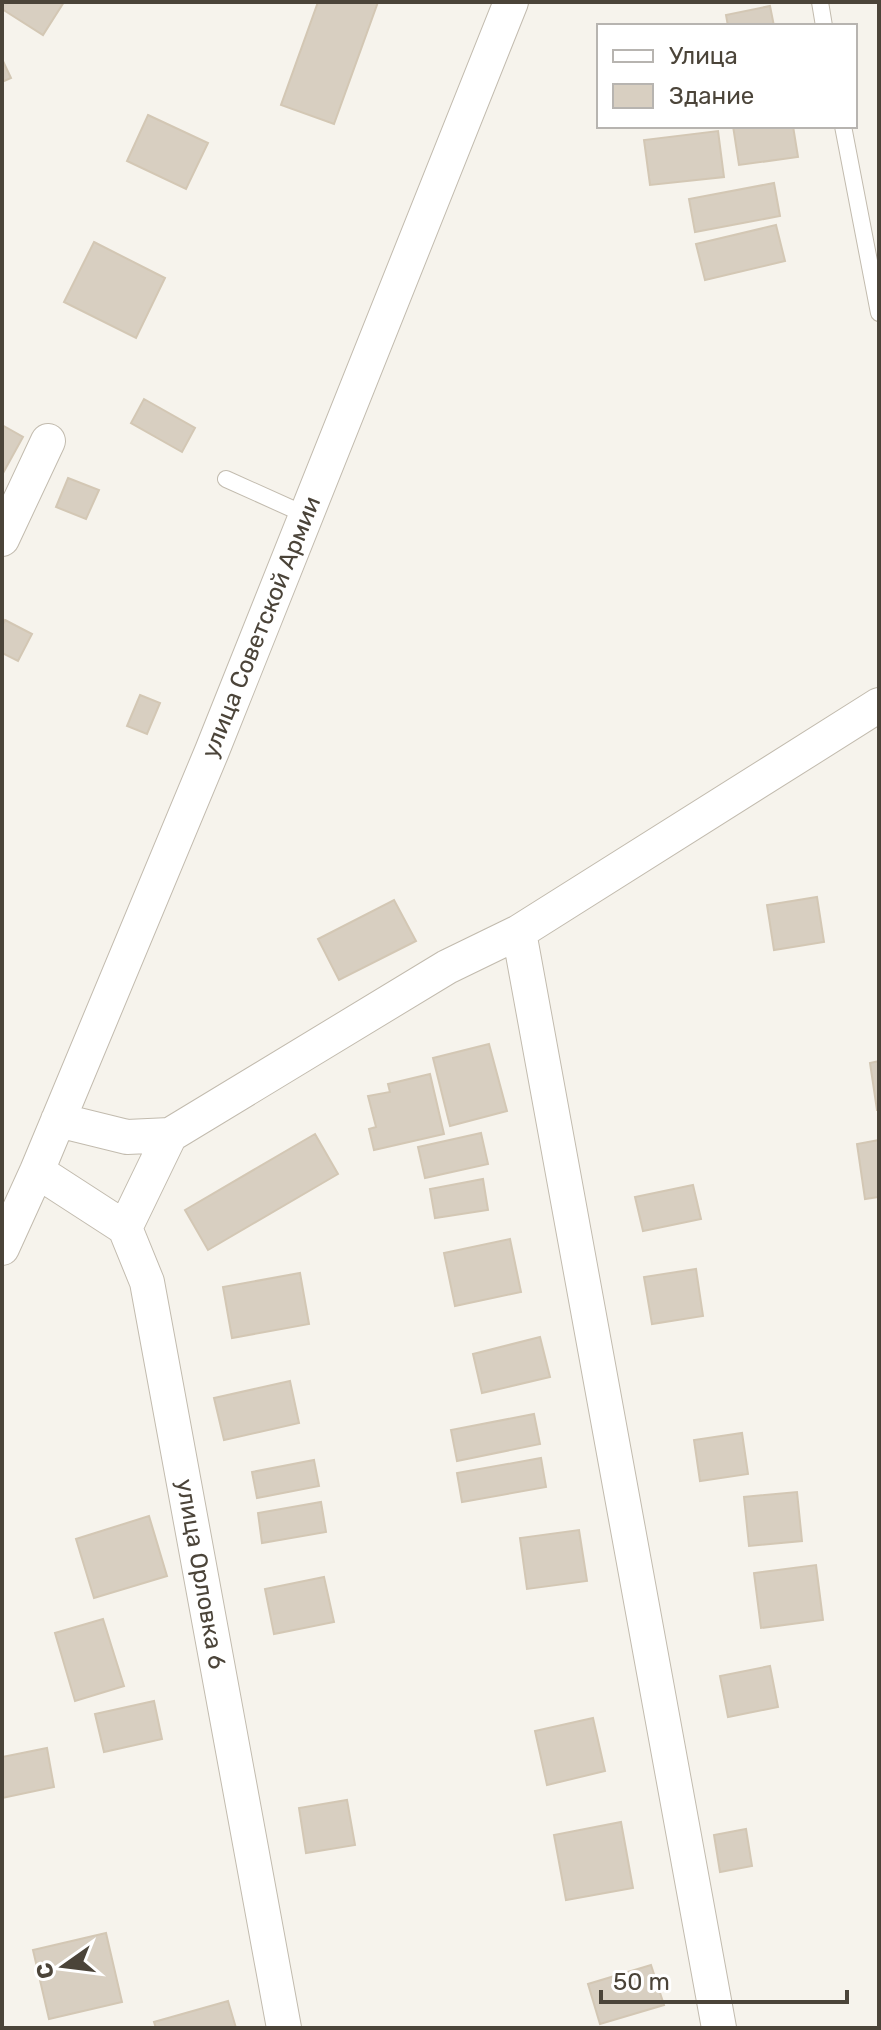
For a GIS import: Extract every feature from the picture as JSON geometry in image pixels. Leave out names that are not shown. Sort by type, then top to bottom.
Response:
[{"type":"street","name":"улица Советской Армии","points":[[2,1248],[212,751],[511,2]]},
{"type":"street","points":[[2,539],[48,441]]},
{"type":"street","points":[[58,1120],[127,1137],[170,1135],[447,967],[519,932],[879,705]]},
{"type":"street","points":[[519,932],[719,2028]]},
{"type":"street","points":[[37,1171],[125,1228],[170,1135]]},
{"type":"street","name":"улица Орловка 6","points":[[125,1228],[147,1282],[284,2028]]},
{"type":"lane","points":[[820,2],[824,24]]},
{"type":"lane","points":[[843,128],[879,313]]},
{"type":"lane","points":[[226,479],[306,515]]},
{"type":"building","points":[[2,2],[64,2],[43,35],[2,9]]},
{"type":"building","points":[[318,2],[378,2],[334,124],[281,105]]},
{"type":"building","points":[[770,6],[774,24],[728,24],[726,15]]},
{"type":"building","points":[[2,59],[11,78],[2,82]]},
{"type":"building","points":[[148,115],[208,143],[186,189],[127,161]]},
{"type":"building","points":[[733,128],[793,128],[798,157],[739,165]]},
{"type":"building","points":[[718,131],[724,177],[650,185],[644,140]]},
{"type":"building","points":[[774,183],[780,216],[695,232],[689,199]]},
{"type":"building","points":[[776,225],[785,261],[705,280],[696,244]]},
{"type":"building","points":[[94,242],[165,278],[136,338],[64,302]]},
{"type":"building","points":[[144,399],[195,428],[182,452],[131,423]]},
{"type":"building","points":[[2,425],[23,437],[2,475]]},
{"type":"building","points":[[68,478],[99,490],[86,519],[56,507]]},
{"type":"building","points":[[5,620],[32,634],[18,661],[2,653],[2,626]]},
{"type":"building","points":[[140,695],[160,703],[147,734],[127,726]]},
{"type":"building","points":[[817,897],[824,942],[774,950],[767,905]]},
{"type":"building","points":[[394,900],[416,941],[339,980],[318,939]]},
{"type":"building","points":[[489,1044],[507,1111],[450,1126],[433,1058]]},
{"type":"building","points":[[879,1061],[879,1110],[877,1110],[870,1063]]},
{"type":"building","points":[[430,1074],[444,1134],[374,1150],[369,1129],[376,1127],[368,1096],[390,1092],[388,1084]]},
{"type":"building","points":[[481,1133],[488,1164],[425,1178],[418,1147]]},
{"type":"building","points":[[315,1134],[338,1174],[208,1250],[185,1210]]},
{"type":"building","points":[[879,1140],[879,1197],[865,1199],[857,1144]]},
{"type":"building","points":[[483,1179],[488,1210],[435,1218],[430,1189]]},
{"type":"building","points":[[693,1185],[701,1219],[643,1231],[635,1197]]},
{"type":"building","points":[[510,1239],[521,1292],[455,1306],[444,1253]]},
{"type":"building","points":[[696,1269],[703,1316],[652,1324],[644,1277]]},
{"type":"building","points":[[300,1273],[309,1324],[232,1338],[223,1287]]},
{"type":"building","points":[[540,1337],[550,1377],[482,1393],[473,1354]]},
{"type":"building","points":[[290,1381],[299,1423],[224,1440],[214,1398]]},
{"type":"building","points":[[534,1414],[540,1444],[457,1461],[451,1430]]},
{"type":"building","points":[[742,1433],[748,1474],[700,1481],[694,1440]]},
{"type":"building","points":[[541,1458],[546,1487],[462,1502],[457,1473]]},
{"type":"building","points":[[314,1460],[319,1486],[257,1498],[252,1472]]},
{"type":"building","points":[[797,1492],[802,1541],[749,1546],[744,1497]]},
{"type":"building","points":[[321,1502],[326,1532],[262,1543],[258,1513]]},
{"type":"building","points":[[149,1516],[167,1576],[94,1598],[76,1539]]},
{"type":"building","points":[[579,1530],[587,1581],[527,1589],[520,1538]]},
{"type":"building","points":[[816,1565],[823,1620],[761,1628],[754,1573]]},
{"type":"building","points":[[324,1577],[334,1622],[274,1634],[265,1589]]},
{"type":"building","points":[[103,1619],[124,1686],[75,1701],[55,1633]]},
{"type":"building","points":[[770,1666],[778,1707],[728,1717],[720,1676]]},
{"type":"building","points":[[154,1701],[162,1739],[104,1752],[95,1714]]},
{"type":"building","points":[[593,1718],[605,1771],[547,1785],[535,1731]]},
{"type":"building","points":[[47,1748],[54,1787],[2,1798],[2,1757]]},
{"type":"building","points":[[347,1800],[355,1845],[306,1853],[299,1808]]},
{"type":"building","points":[[621,1822],[633,1888],[566,1900],[554,1835]]},
{"type":"building","points":[[746,1829],[752,1866],[720,1872],[714,1835]]},
{"type":"building","points":[[106,1933],[122,2002],[49,2019],[33,1950]]},
{"type":"building","points":[[651,1965],[664,2005],[600,2024],[588,1984]]},
{"type":"building","points":[[228,2001],[236,2028],[156,2028],[154,2022]]}]
